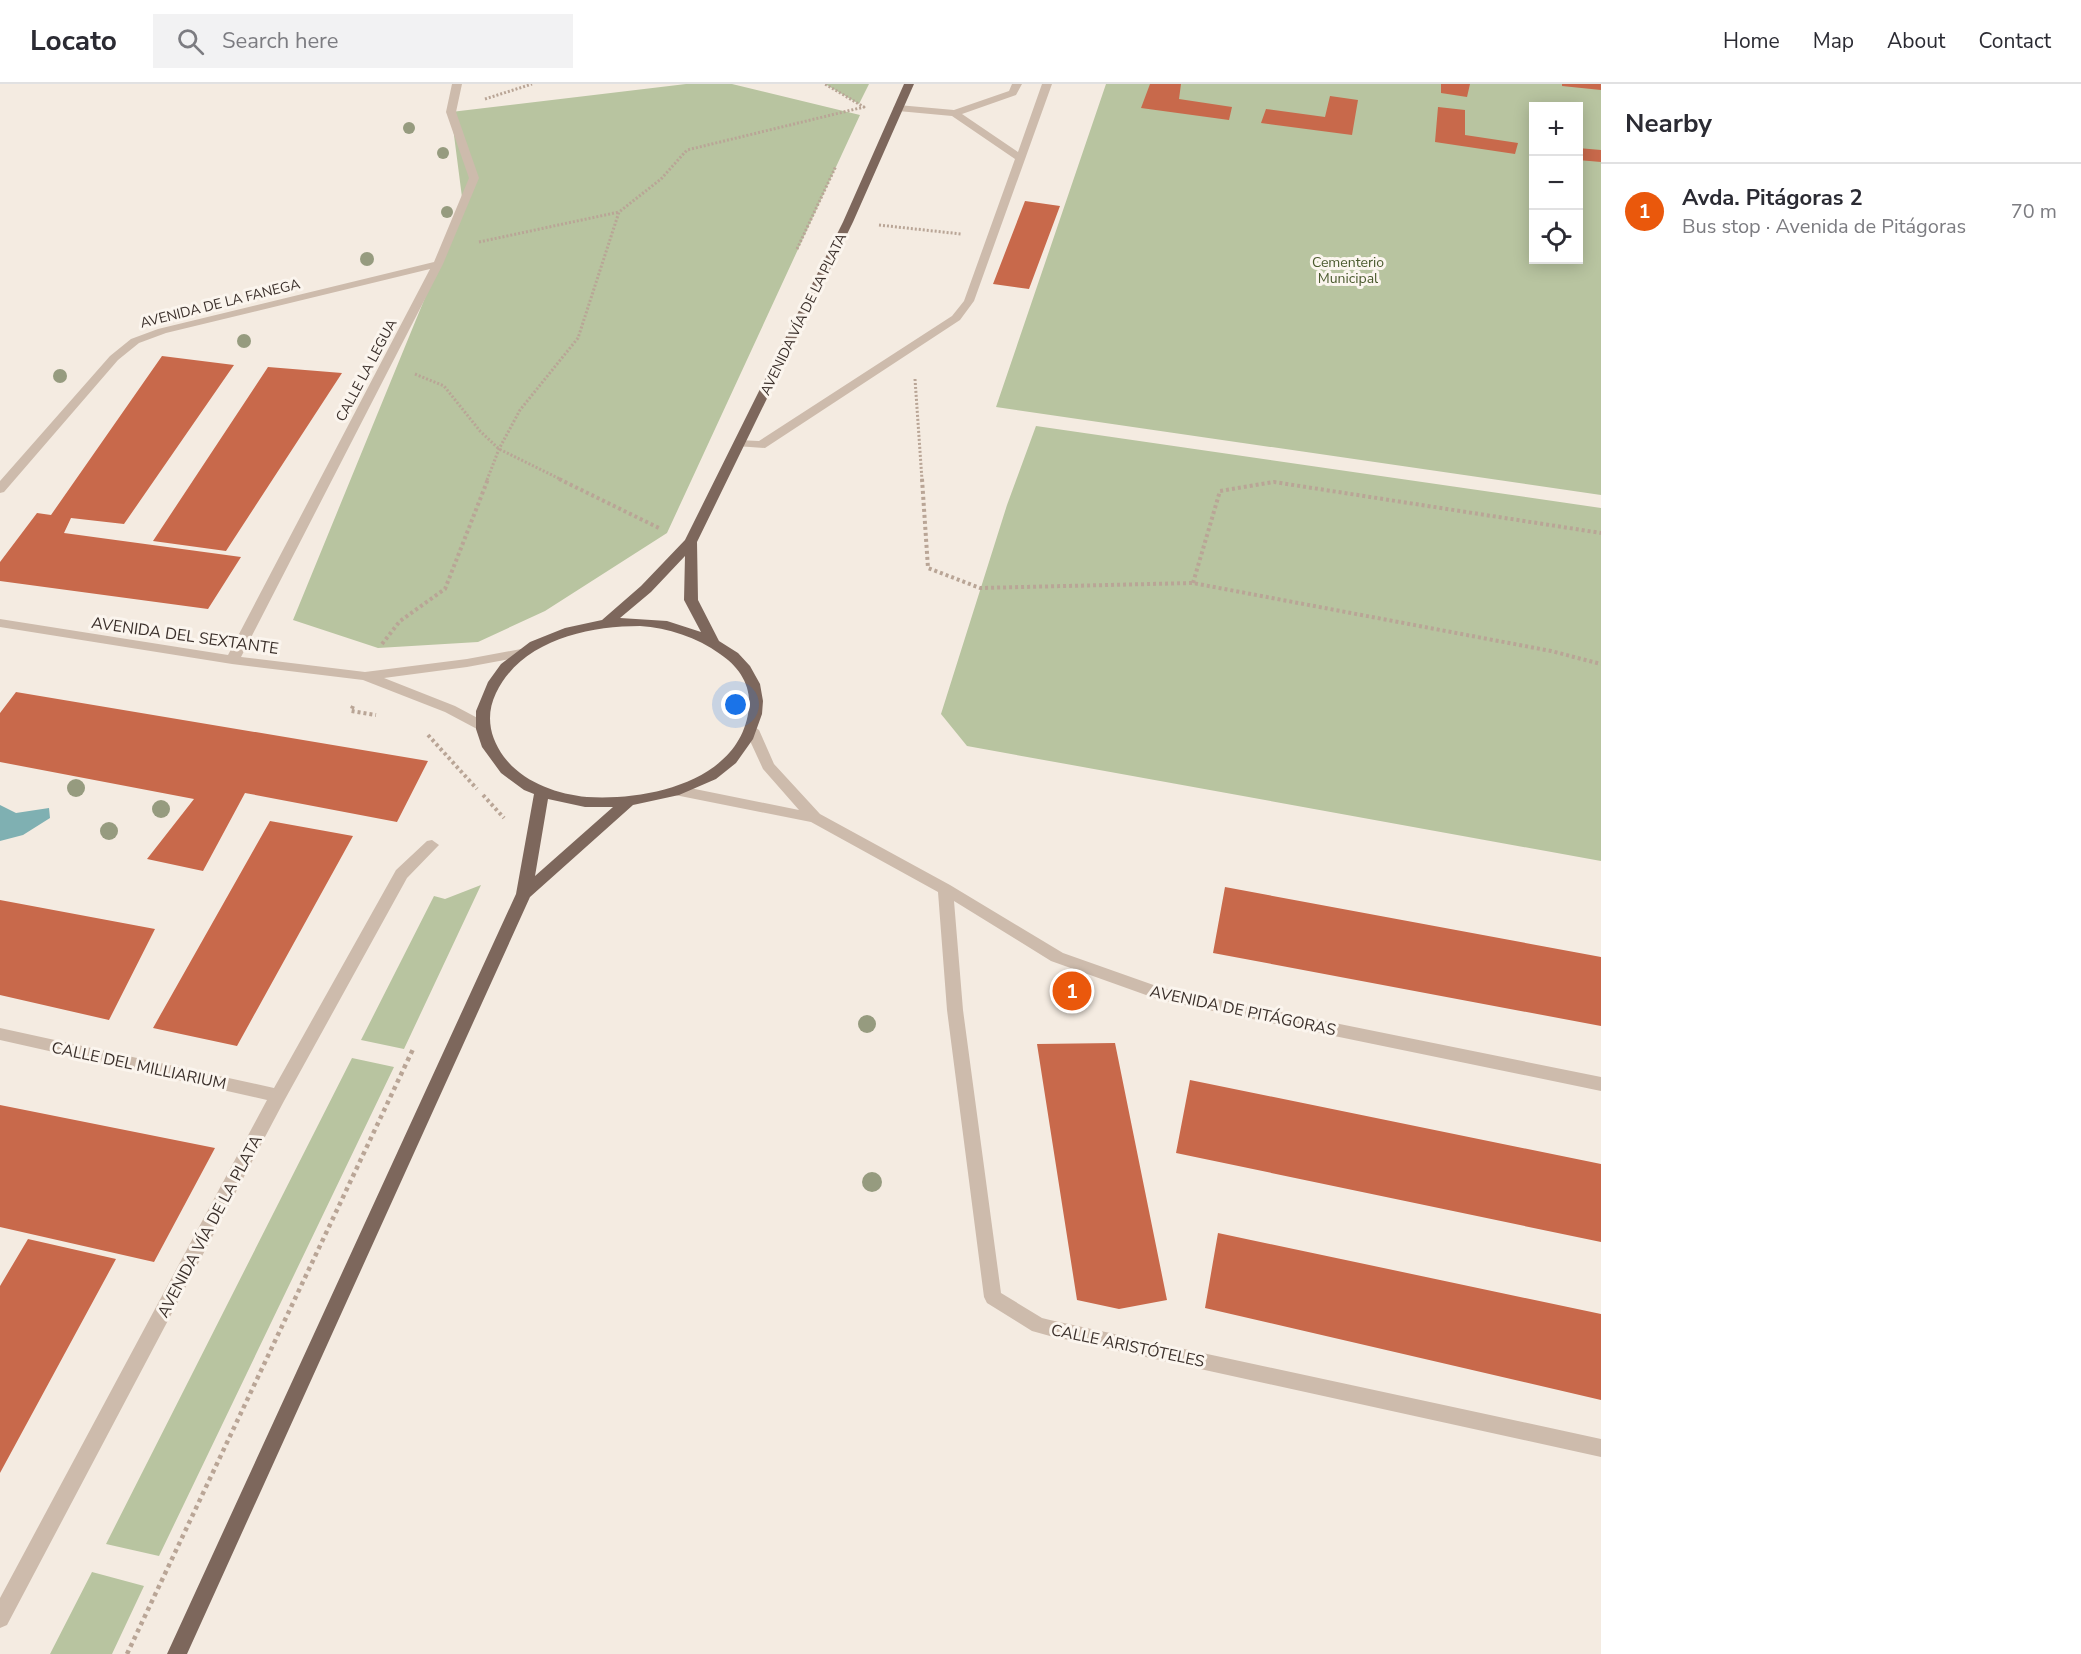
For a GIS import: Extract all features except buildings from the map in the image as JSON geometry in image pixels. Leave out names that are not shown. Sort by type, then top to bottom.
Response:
[{"type":"main road","name":"AVENIDA VÍA DE LA PLATA","points":[[606,623],[646,589],[691,542],[848,222],[909,84]]},
{"type":"main road","name":"AVENIDA VÍA DE LA PLATA","points":[[691,542],[691,600],[714,643]]},
{"type":"main road","points":[[606,623],[651,623],[675,627],[714,643],[736,661],[752,683],[756,700],[752,730],[743,746],[731,760],[708,778],[680,791],[628,802],[599,803],[569,799],[521,780],[505,767],[489,747],[482,726],[483,706],[490,686],[504,668],[521,653],[557,634],[577,627],[606,623]]},
{"type":"main road","points":[[177,1654],[524,894],[542,790]]},
{"type":"main road","points":[[524,894],[628,802]]},
{"type":"street","points":[[451,112],[457,84]]},
{"type":"street","points":[[898,108],[955,113],[1013,93],[1017,84]]},
{"type":"street","points":[[740,443],[761,445],[956,318],[969,301],[1047,84]]},
{"type":"street","name":"CALLE LA LEGUA","points":[[232,660],[438,264],[474,178],[451,112]]},
{"type":"street","points":[[955,113],[1020,158]]},
{"type":"street","name":"AVENIDA DE LA FANEGA","points":[[0,489],[114,358],[135,341],[162,332],[438,264]]},
{"type":"street","name":"AVENIDA DEL SEXTANTE","points":[[0,623],[232,660],[365,676]]},
{"type":"street","points":[[365,676],[466,663],[521,653]]},
{"type":"street","points":[[365,676],[450,709],[482,726]]},
{"type":"street","points":[[752,730],[768,766],[815,818]]},
{"type":"street","points":[[680,791],[815,818]]},
{"type":"street","name":"AVENIDA DE PITÁGORAS","points":[[815,818],[945,889],[1057,957],[1160,994],[1601,1084]]},
{"type":"street","name":"AVENIDA VÍA DE LA PLATA","points":[[0,1618],[278,1096],[401,874],[432,845]]},
{"type":"street","name":"CALLE ARISTÓTELES","points":[[945,889],[955,1010],[993,1297],[1038,1325],[1050,1328],[1601,1448]]},
{"type":"street","name":"CALLE DEL MILLIARIUM","points":[[0,1034],[278,1096]]},
{"type":"path","points":[[451,112],[532,84]]},
{"type":"path","points":[[825,84],[864,107]]},
{"type":"path","points":[[860,115],[868,99]]},
{"type":"path","points":[[447,244],[491,242],[619,212],[661,179],[687,150],[864,107]]},
{"type":"path","points":[[796,251],[841,156]]},
{"type":"path","points":[[389,647],[378,648],[400,621],[445,589],[499,449],[520,411],[578,338],[591,294],[601,274],[619,212]]},
{"type":"path","points":[[848,222],[992,237]]},
{"type":"path","points":[[912,346],[928,568],[980,588],[1193,583],[1551,651],[1601,664]]},
{"type":"path","points":[[382,372],[408,370],[444,386],[480,431],[499,449],[619,506],[667,533],[691,542]]},
{"type":"path","points":[[1193,583],[1220,491],[1274,482],[1601,533]]},
{"type":"path","points":[[365,676],[351,711],[383,717]]},
{"type":"path","points":[[423,729],[507,824]]},
{"type":"path","points":[[127,1654],[418,1039]]},
{"type":"green space","points":[[686,84],[732,84],[860,115],[667,533],[545,611],[478,642],[378,648],[293,620],[463,205],[451,112]]},
{"type":"green space","points":[[825,84],[869,84],[859,104]]},
{"type":"green space","name":"Cementerio Municipal","points":[[1106,84],[1601,84],[1601,495],[996,407]]},
{"type":"green space","points":[[1036,426],[1601,508],[1601,861],[967,746],[941,714],[1007,505]]},
{"type":"green space","points":[[481,885],[404,1049],[361,1040],[434,896],[445,899]]},
{"type":"green space","points":[[352,1058],[394,1067],[159,1556],[106,1544]]},
{"type":"green space","points":[[92,1572],[144,1586],[112,1654],[50,1654]]},
{"type":"water","points":[[0,805],[16,813],[49,808],[50,818],[23,835],[0,841]]},
{"type":"place","name":"Avda. Pitágoras 2","points":[[1072,991]]}]
